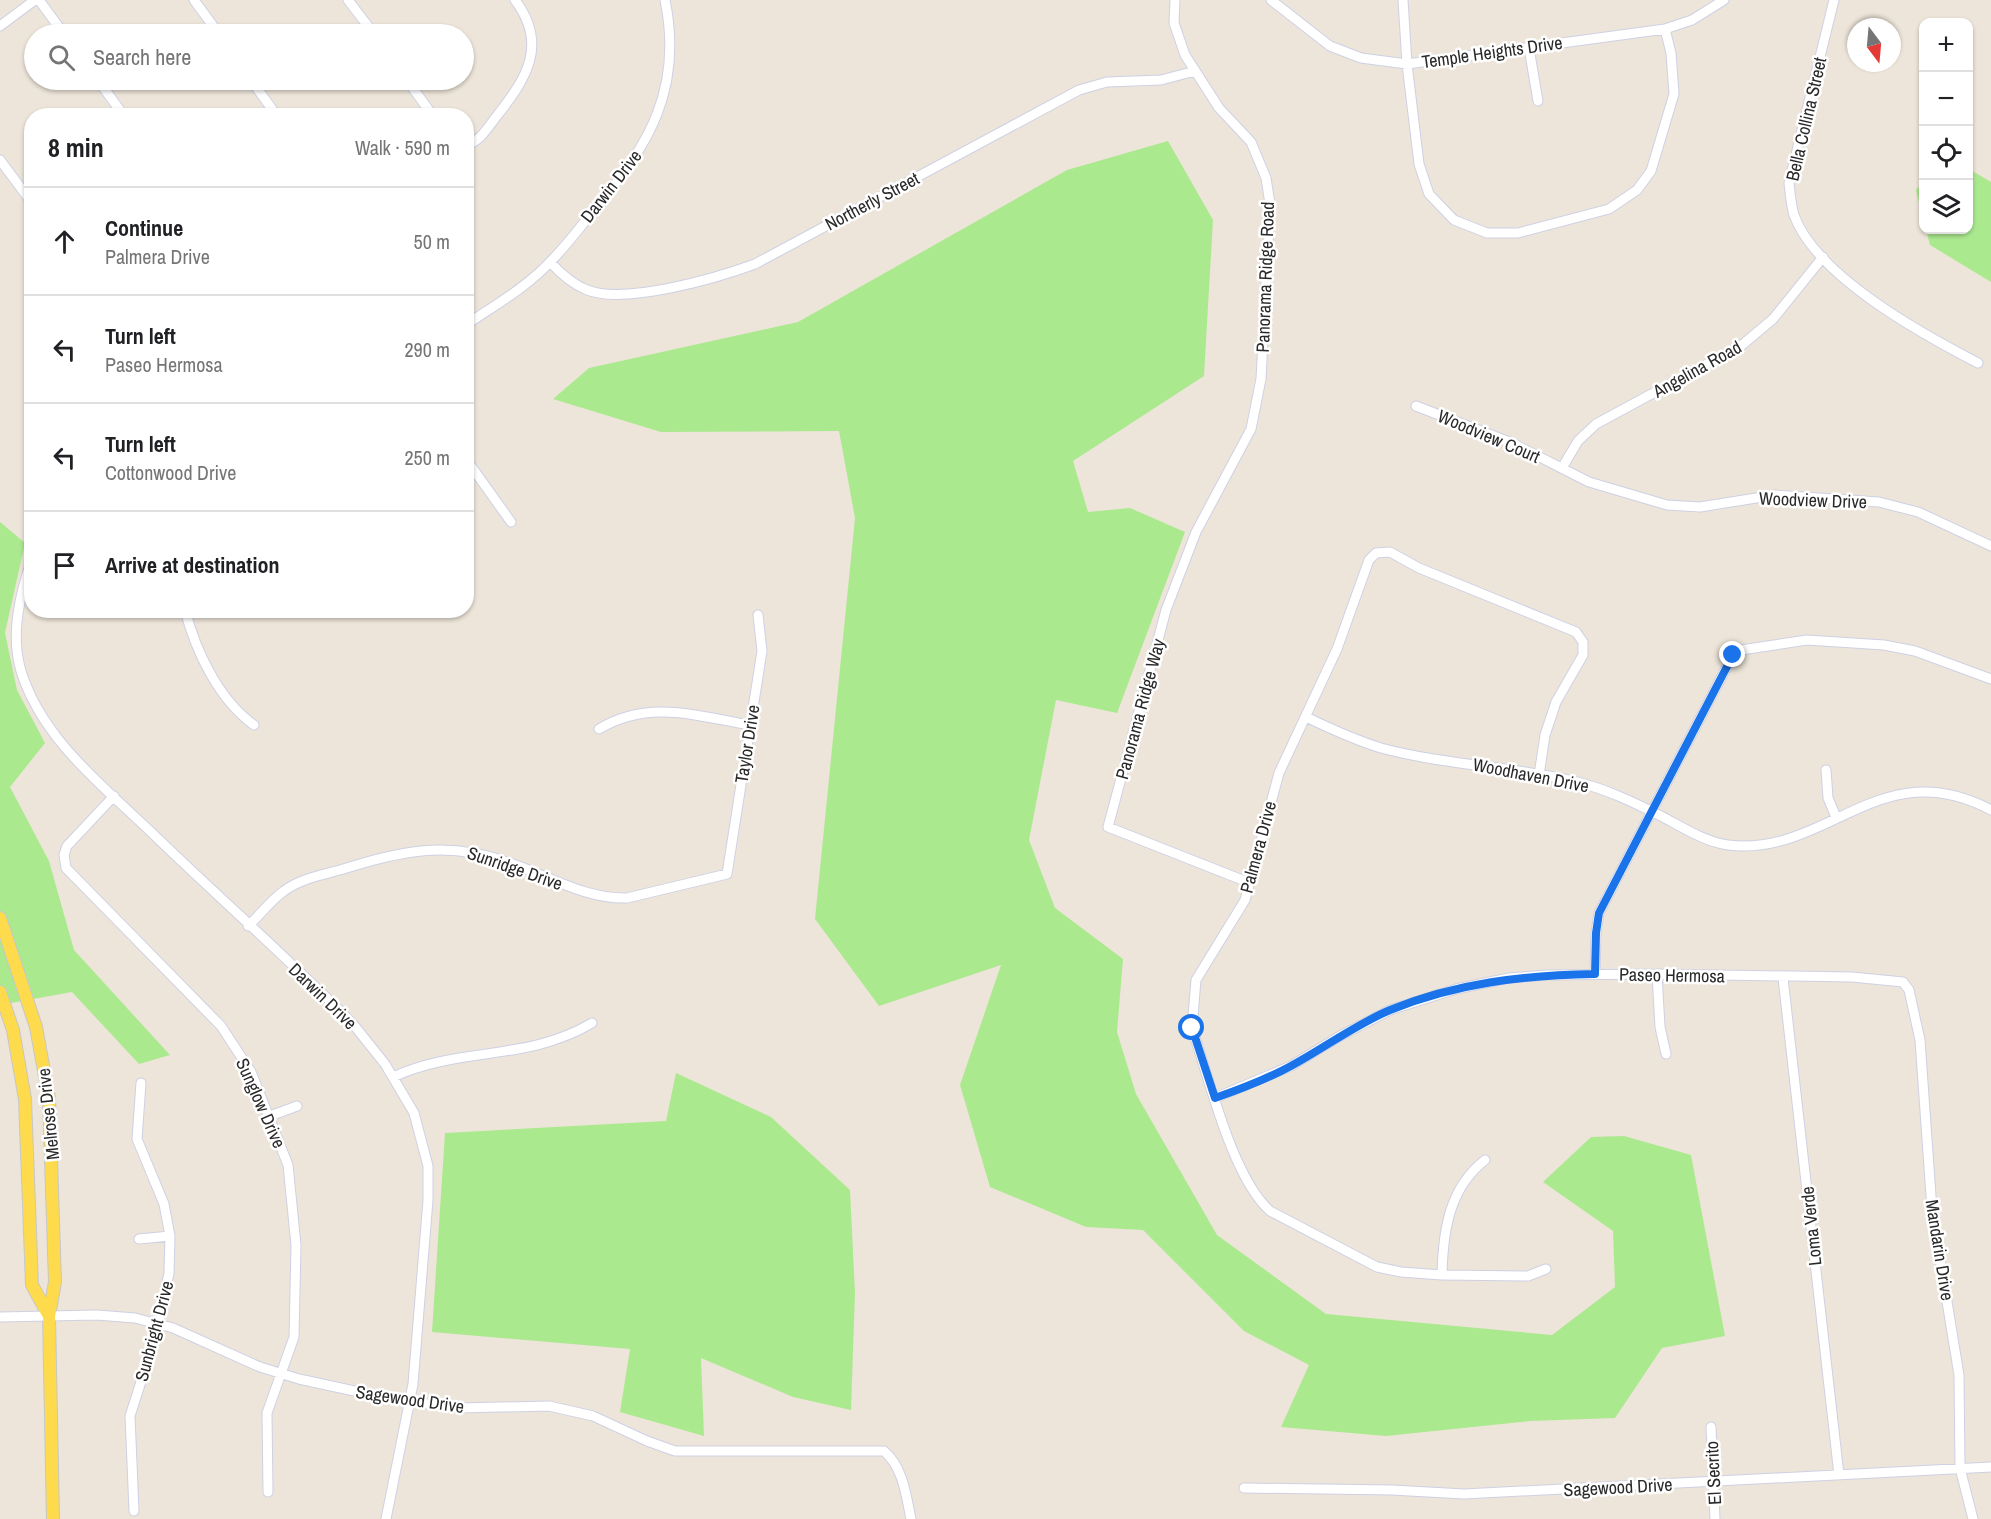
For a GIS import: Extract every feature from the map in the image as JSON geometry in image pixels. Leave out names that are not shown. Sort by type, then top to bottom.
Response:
[{"type":"main road","name":"Melrose Drive","points":[[0,918],[36,1027],[49,1098],[55,1282],[49,1316],[53,1519]]},
{"type":"main road","name":"Melrose Drive","points":[[0,992],[13,1030],[25,1099],[32,1285],[49,1316]]},
{"type":"street","points":[[0,26],[37,0],[56,24]]},
{"type":"street","points":[[194,0],[212,24]]},
{"type":"street","points":[[348,0],[366,24]]},
{"type":"street","points":[[474,141],[479,138],[518,89],[527,71],[533,48],[531,35],[523,11],[514,0]]},
{"type":"street","name":"Darwin Drive","points":[[474,320],[521,288],[550,262],[627,172],[642,149],[661,106],[670,59],[669,19],[665,0]]},
{"type":"street","name":"Panorama Ridge Road","points":[[1175,0],[1174,23],[1185,55],[1220,108],[1251,142],[1266,178],[1270,204],[1262,379],[1251,429],[1196,532]]},
{"type":"street","name":"Temple Heights Drive","points":[[1271,0],[1330,46],[1361,58],[1407,64],[1665,29],[1692,20],[1724,0]]},
{"type":"street","points":[[1403,0],[1407,64],[1419,164],[1429,194],[1454,220],[1464,226],[1487,233],[1518,233],[1610,209],[1637,190],[1651,171],[1674,94],[1671,53],[1665,29]]},
{"type":"street","name":"Bella Collina Street","points":[[1834,0],[1789,183],[1794,214],[1803,233],[1844,281],[1946,346],[1978,363]]},
{"type":"street","points":[[1529,48],[1538,101]]},
{"type":"street","name":"Northerly Street","points":[[550,262],[566,279],[587,290],[603,294],[654,290],[721,276],[755,264],[1079,90],[1107,82],[1161,80],[1195,71]]},
{"type":"street","points":[[105,90],[118,108]]},
{"type":"street","points":[[258,90],[271,108]]},
{"type":"street","points":[[414,90],[427,108]]},
{"type":"street","points":[[0,160],[24,192]]},
{"type":"street","name":"Angelina Road","points":[[1562,468],[1578,441],[1596,424],[1742,345],[1773,319],[1823,257]]},
{"type":"street","name":"Woodview Court","points":[[1416,406],[1512,443],[1562,468]]},
{"type":"street","name":"Woodview Drive","points":[[1562,468],[1589,482],[1667,505],[1700,507],[1774,495],[1879,502],[1918,512],[1991,546]]},
{"type":"street","points":[[474,470],[511,522]]},
{"type":"street","name":"Panorama Ridge Way","points":[[1196,532],[1166,610],[1108,827],[1250,883]]},
{"type":"street","name":"Palmera Drive","points":[[1539,775],[1545,735],[1556,702],[1583,655],[1583,642],[1576,632],[1419,568],[1390,552],[1376,553],[1369,560],[1337,649],[1279,773],[1250,883],[1233,921],[1210,953],[1196,980],[1192,1028],[1243,1177],[1259,1201],[1270,1211],[1377,1267],[1401,1272],[1443,1275],[1528,1276],[1546,1269]]},
{"type":"street","name":"Darwin Drive","points":[[24,584],[17,634],[21,669],[33,703],[48,727],[114,796],[353,1024],[393,1077],[414,1113],[420,1130],[429,1182],[419,1328],[410,1402],[386,1519]]},
{"type":"street","name":"Taylor Drive","points":[[727,874],[762,651],[758,615]]},
{"type":"street","points":[[187,618],[190,630],[220,688],[236,712],[254,725]]},
{"type":"street","points":[[1595,974],[1599,913],[1733,655],[1741,650],[1807,640],[1884,645],[1915,651],[1991,679]]},
{"type":"street","points":[[599,729],[620,718],[643,711],[674,712],[750,725]]},
{"type":"street","name":"Woodhaven Drive","points":[[1306,717],[1344,735],[1384,748],[1574,781],[1611,793],[1699,835],[1726,845],[1764,845],[1791,838],[1889,795],[1916,791],[1945,794],[1977,802],[1991,810]]},
{"type":"street","points":[[1826,770],[1828,798],[1836,817]]},
{"type":"street","name":"Sunglow Drive","points":[[114,796],[67,846],[64,855],[66,868],[220,1026],[251,1072],[288,1165],[296,1245],[294,1338],[267,1413],[268,1492]]},
{"type":"street","name":"Sunridge Drive","points":[[248,926],[283,891],[303,880],[411,850],[450,849],[482,854],[578,890],[613,899],[627,898],[727,874]]},
{"type":"street","points":[[1657,974],[1660,1027],[1666,1054]]},
{"type":"street","name":"Paseo Hermosa","points":[[1215,1098],[1252,1085],[1291,1066],[1340,1036],[1390,1010],[1456,989],[1509,978],[1657,974],[1783,978],[1852,977],[1903,982]]},
{"type":"street","name":"Loma Verde","points":[[1783,978],[1839,1475]]},
{"type":"street","name":"Mandarin Drive","points":[[1903,982],[1909,990],[1916,1013],[1932,1210],[1959,1375],[1960,1468],[1973,1519]]},
{"type":"street","points":[[393,1077],[434,1061],[536,1047],[574,1033],[592,1023]]},
{"type":"street","name":"Sunbright Drive","points":[[134,1511],[130,1416],[158,1324],[169,1273],[170,1236],[164,1204],[137,1139],[141,1083]]},
{"type":"street","points":[[270,1116],[297,1106]]},
{"type":"street","points":[[1443,1275],[1443,1235],[1447,1216],[1470,1172],[1485,1160]]},
{"type":"street","points":[[139,1239],[170,1236]]},
{"type":"street","name":"Sagewood Drive","points":[[0,1317],[97,1315],[135,1318],[158,1324],[282,1374],[410,1402],[459,1408],[549,1406],[593,1416],[675,1451],[884,1451],[894,1459],[905,1491],[910,1519]]},
{"type":"street","name":"El Secrito","points":[[1711,1427],[1715,1519]]},
{"type":"street","name":"Sagewood Drive","points":[[1244,1488],[1392,1490],[1464,1494],[1991,1467]]},
{"type":"green space","points":[[1168,141],[1213,220],[1204,376],[1073,461],[1088,512],[1130,508],[1185,532],[1117,713],[1056,700],[1029,840],[1055,908],[1123,959],[1117,1032],[1136,1094],[1217,1235],[1326,1314],[1552,1335],[1615,1287],[1613,1231],[1543,1182],[1591,1137],[1624,1136],[1691,1155],[1725,1336],[1662,1348],[1615,1418],[1530,1421],[1386,1436],[1281,1427],[1309,1365],[1244,1331],[1143,1230],[1086,1227],[990,1187],[960,1085],[1001,965],[879,1006],[815,919],[855,518],[839,431],[661,432],[553,399],[589,368],[798,322],[1067,170]]},
{"type":"green space","points":[[1973,171],[1991,182],[1991,282],[1930,245],[1927,234],[1973,234]]},
{"type":"green space","points":[[1919,187],[1919,203],[1916,190]]},
{"type":"green space","points":[[0,522],[24,542],[5,633],[17,690],[45,743],[10,787],[49,861],[74,950],[170,1055],[139,1064],[72,992],[0,1005]]},
{"type":"green space","points":[[676,1073],[771,1117],[850,1190],[855,1293],[851,1410],[793,1397],[701,1358],[704,1436],[620,1412],[630,1349],[432,1332],[445,1133],[666,1121]]},
{"type":"route","points":[[1192,1028],[1215,1098],[1252,1085],[1291,1066],[1340,1036],[1390,1010],[1456,989],[1509,978],[1595,974],[1599,913],[1733,655]]}]
